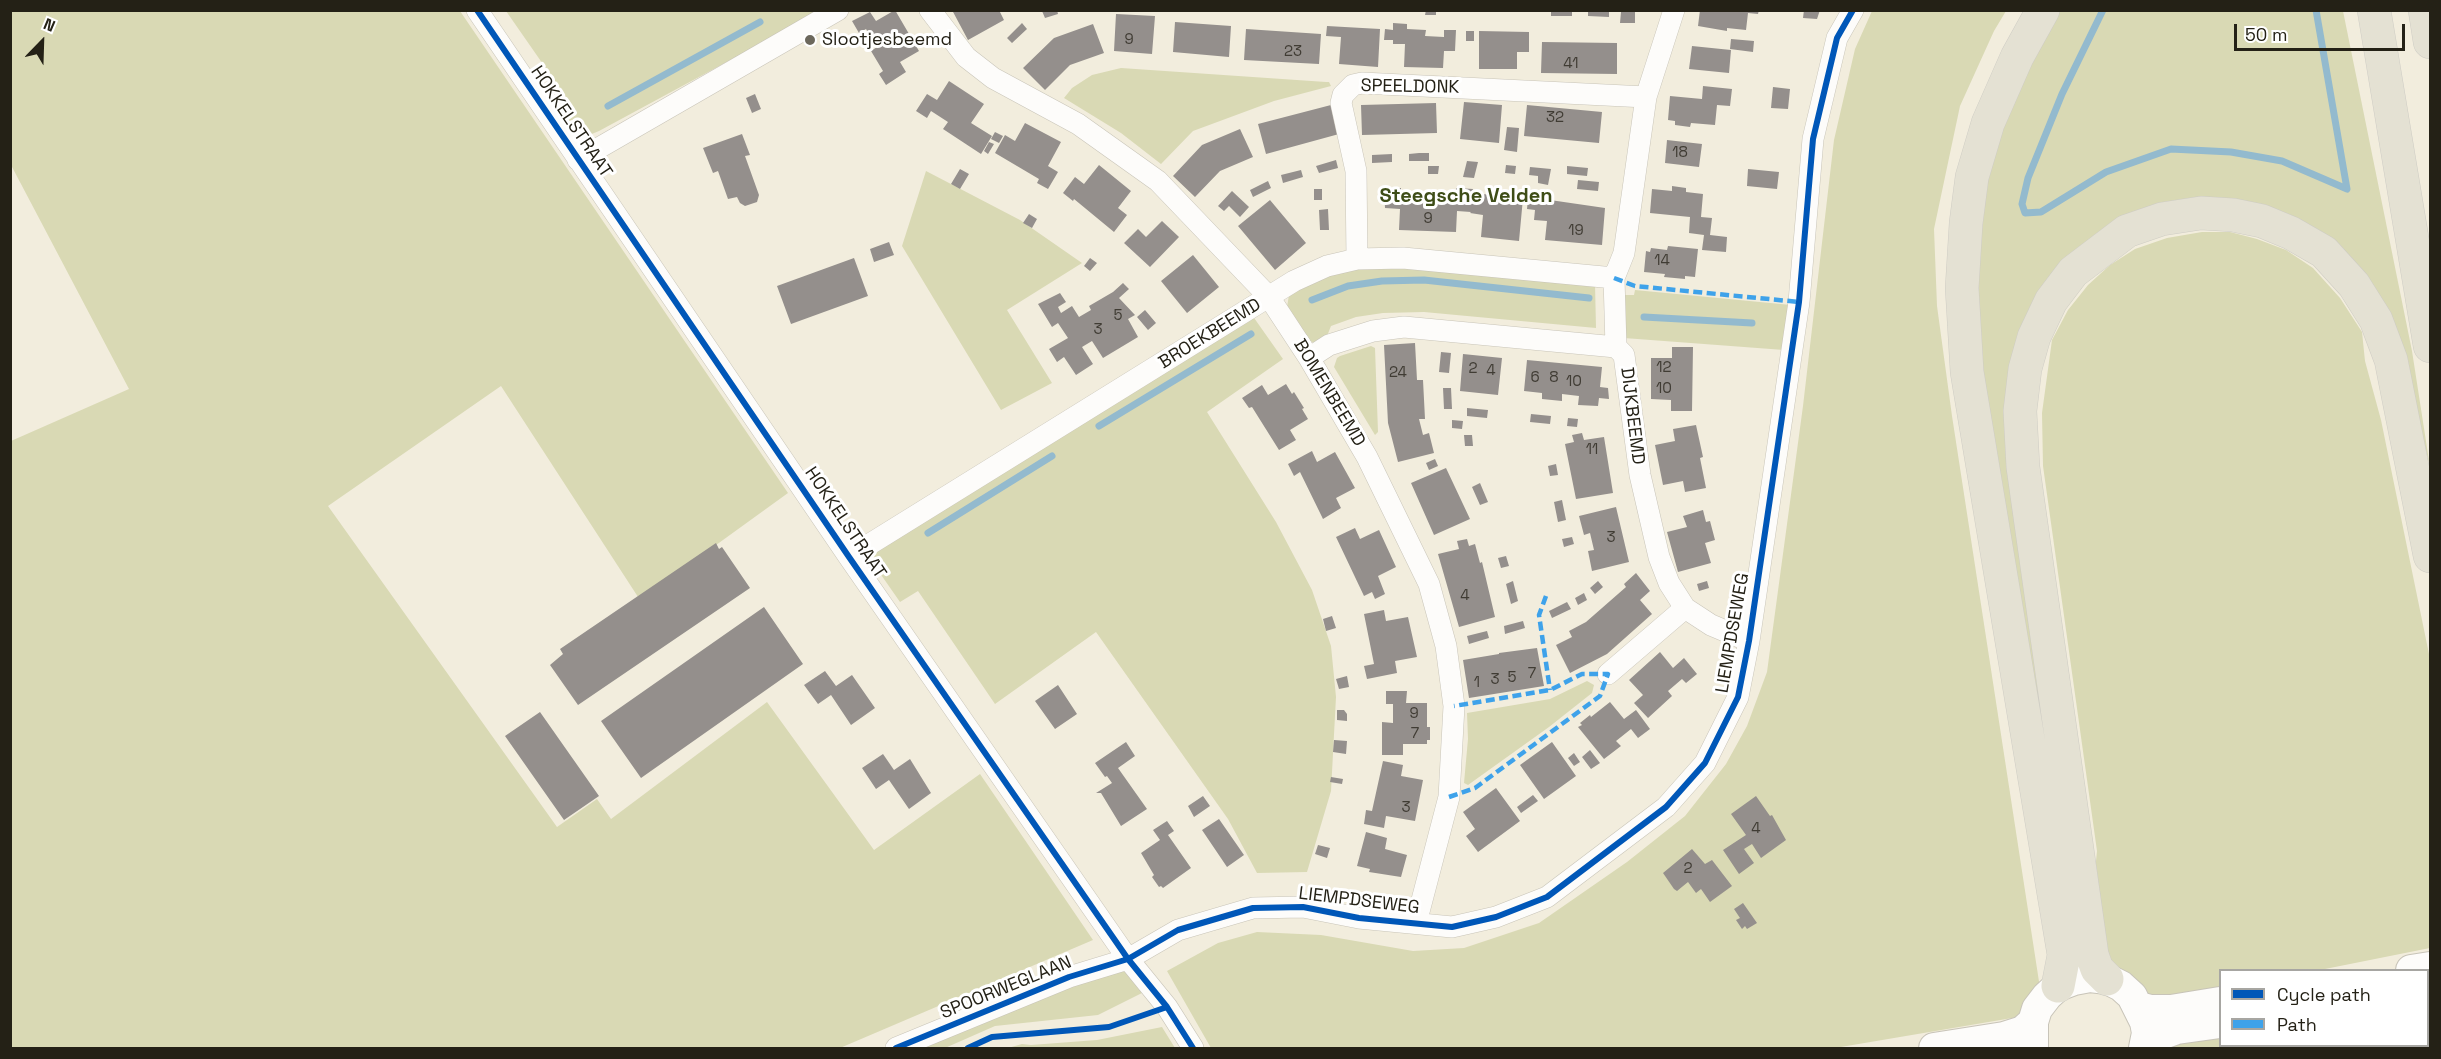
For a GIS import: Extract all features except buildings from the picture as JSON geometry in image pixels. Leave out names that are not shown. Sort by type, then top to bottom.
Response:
[{"type":"highway","points":[[2043,10],[2017,57],[1992,114],[1972,177],[1966,223],[1962,288],[1967,372],[2064,955],[2058,986]]},
{"type":"highway","points":[[2374,10],[2430,346]]},
{"type":"highway","points":[[2425,10],[2430,42]]},
{"type":"highway","points":[[2107,980],[2097,969],[2092,955],[2023,466],[2020,411],[2025,369],[2034,337],[2051,301],[2073,272],[2127,231],[2162,219],[2201,213],[2233,214],[2262,221],[2291,233],[2324,252],[2354,285],[2376,320],[2391,360],[2430,556]]},
{"type":"main road","points":[[1934,1048],[2004,1037],[2023,1031],[2033,1035],[2037,1010],[2047,996],[2058,986],[2090,977],[2107,980],[2121,986],[2139,1007],[2147,1033],[2145,1046]]},
{"type":"main road","points":[[2139,1007],[2150,1010],[2171,1010],[2219,1002]]},
{"type":"main road","points":[[2145,1046],[2155,1037],[2177,1029],[2219,1023]]},
{"type":"street","name":"HOKKELSTRAAT","points":[[477,10],[849,557],[1128,959],[1167,1007],[1194,1048]]},
{"type":"street","points":[[578,160],[838,10]]},
{"type":"street","name":"BOMENBEEMD","points":[[930,10],[966,57],[993,78],[1078,124],[1158,181],[1269,297],[1309,358],[1367,457],[1429,584],[1446,646],[1454,706],[1449,797],[1416,923]]},
{"type":"street","name":"DIJKBEEMD","points":[[1674,10],[1646,97],[1624,253],[1614,278],[1616,346],[1624,355],[1640,475],[1659,557],[1669,583],[1685,608],[1711,625],[1749,641]]},
{"type":"street","name":"LIEMPDSEWEG","points":[[1128,959],[1178,930],[1253,908],[1303,907],[1359,918],[1452,927],[1496,917],[1547,897],[1665,807],[1705,763],[1738,697],[1749,641],[1799,302],[1813,139],[1837,39],[1853,10]]},
{"type":"street","name":"SPEELDONK","points":[[1357,259],[1356,171],[1341,103],[1343,95],[1353,85],[1362,83],[1646,97]]},
{"type":"street","name":"BROEKBEEMD","points":[[849,557],[1294,281],[1319,270],[1357,259],[1403,258],[1614,278]]},
{"type":"street","points":[[1309,358],[1329,345],[1373,331],[1404,327],[1616,346]]},
{"type":"street","points":[[1608,674],[1685,608]]},
{"type":"street","name":"SPOORWEGLAAN","points":[[896,1048],[1069,977],[1128,959]]},
{"type":"green space","points":[[10,11],[460,11],[788,493],[640,600],[501,386],[328,506],[557,827],[597,799],[611,819],[767,702],[874,850],[980,774],[1093,940],[840,1048],[11,1048],[11,441],[129,389],[11,165]]},
{"type":"green space","points":[[506,11],[821,11],[587,136],[574,129],[560,110],[570,103]]},
{"type":"green space","points":[[1872,11],[2006,11],[1994,31],[1960,106],[1934,229],[1937,306],[1952,416],[2040,988],[2024,1016],[1835,1048],[1211,1048],[1167,971],[1218,943],[1257,932],[1321,935],[1413,951],[1464,948],[1539,923],[1627,862],[1685,816],[1726,764],[1747,726],[1767,672],[1803,406],[1834,140],[1855,49]]},
{"type":"green space","points":[[2055,11],[2343,11],[2412,351],[2430,467],[2402,352],[2329,244],[2161,210],[2026,333],[2081,937],[1974,372],[1971,288],[1985,178],[2000,126]]},
{"type":"green space","points":[[1121,68],[1329,82],[1331,86],[1274,101],[1193,131],[1161,164],[1121,133],[1064,98],[1072,88],[1092,75]]},
{"type":"green space","points":[[926,171],[1020,220],[1082,263],[1007,310],[1052,383],[1001,410],[902,246]]},
{"type":"green space","points":[[2202,232],[2230,232],[2286,250],[2313,268],[2340,298],[2362,332],[2365,361],[2381,420],[2430,659],[2430,948],[2325,969],[2219,969],[2219,992],[2149,1001],[2111,967],[2093,892],[2097,851],[2043,466],[2042,413],[2052,340],[2068,310],[2088,285],[2110,265],[2135,249],[2167,238]]},
{"type":"green space","points":[[1387,266],[1595,283],[1596,328],[1424,312],[1383,313],[1356,317],[1331,326],[1327,336],[1315,343],[1310,341],[1287,307],[1289,295],[1326,276],[1363,268]]},
{"type":"green space","points":[[1635,290],[1791,305],[1784,350],[1624,338],[1624,295],[1634,295]]},
{"type":"green space","points":[[1252,315],[1283,359],[1207,412],[1276,522],[1312,590],[1331,646],[1336,697],[1331,791],[1307,872],[1257,873],[1228,819],[1096,632],[995,704],[918,591],[900,602],[877,569],[874,557],[875,552]]},
{"type":"green space","points":[[1371,346],[1375,348],[1378,432],[1375,435],[1334,367],[1340,356]]},
{"type":"green space","points":[[1587,681],[1594,685],[1592,693],[1468,785],[1464,783],[1468,739],[1467,713],[1550,699]]},
{"type":"green space","points":[[1127,967],[1142,993],[1098,1015],[995,1026],[945,1048],[910,1048],[993,1014]]},
{"type":"green space","points":[[1162,1027],[1175,1048],[1008,1048],[1022,1044],[1097,1040]]},
{"type":"green space","points":[[2219,1034],[2219,1047],[2340,1047],[2165,1048],[2181,1040]]},
{"type":"green space","points":[[2430,1040],[2430,1048],[2383,1048],[2429,1047]]},
{"type":"waterway","points":[[2103,10],[2062,94],[2028,178],[2022,204],[2025,213],[2041,212],[2106,172],[2171,149],[2231,152],[2282,161],[2347,189],[2316,10]]},
{"type":"waterway","points":[[608,106],[760,22]]},
{"type":"waterway","points":[[1312,300],[1348,286],[1382,281],[1424,280],[1589,298]]},
{"type":"waterway","points":[[1644,317],[1752,323]]},
{"type":"waterway","points":[[1099,426],[1251,334]]},
{"type":"waterway","points":[[928,533],[1052,456]]},
{"type":"marked path","points":[[1614,278],[1635,286],[1799,302]]},
{"type":"marked path","points":[[1546,596],[1539,615],[1550,690]]},
{"type":"marked path","points":[[1449,797],[1475,788],[1600,696],[1608,674],[1582,674],[1550,690],[1454,706]]},
{"type":"cycle path","points":[[477,10],[849,557],[1128,959],[1167,1007],[1193,1048]]},
{"type":"cycle path","points":[[896,1048],[1069,977],[1128,959],[1178,930],[1253,908],[1303,907],[1359,918],[1452,927],[1496,917],[1547,897],[1666,807],[1705,763],[1738,697],[1749,641],[1799,302],[1813,139],[1837,38],[1853,10]]},
{"type":"cycle path","points":[[968,1048],[992,1037],[1109,1027],[1167,1007]]},
{"type":"place","name":"Slootjesbeemd","points":[[810,40]]},
{"type":"district","name":"Steegsche Velden","points":[[1466,197]]}]
